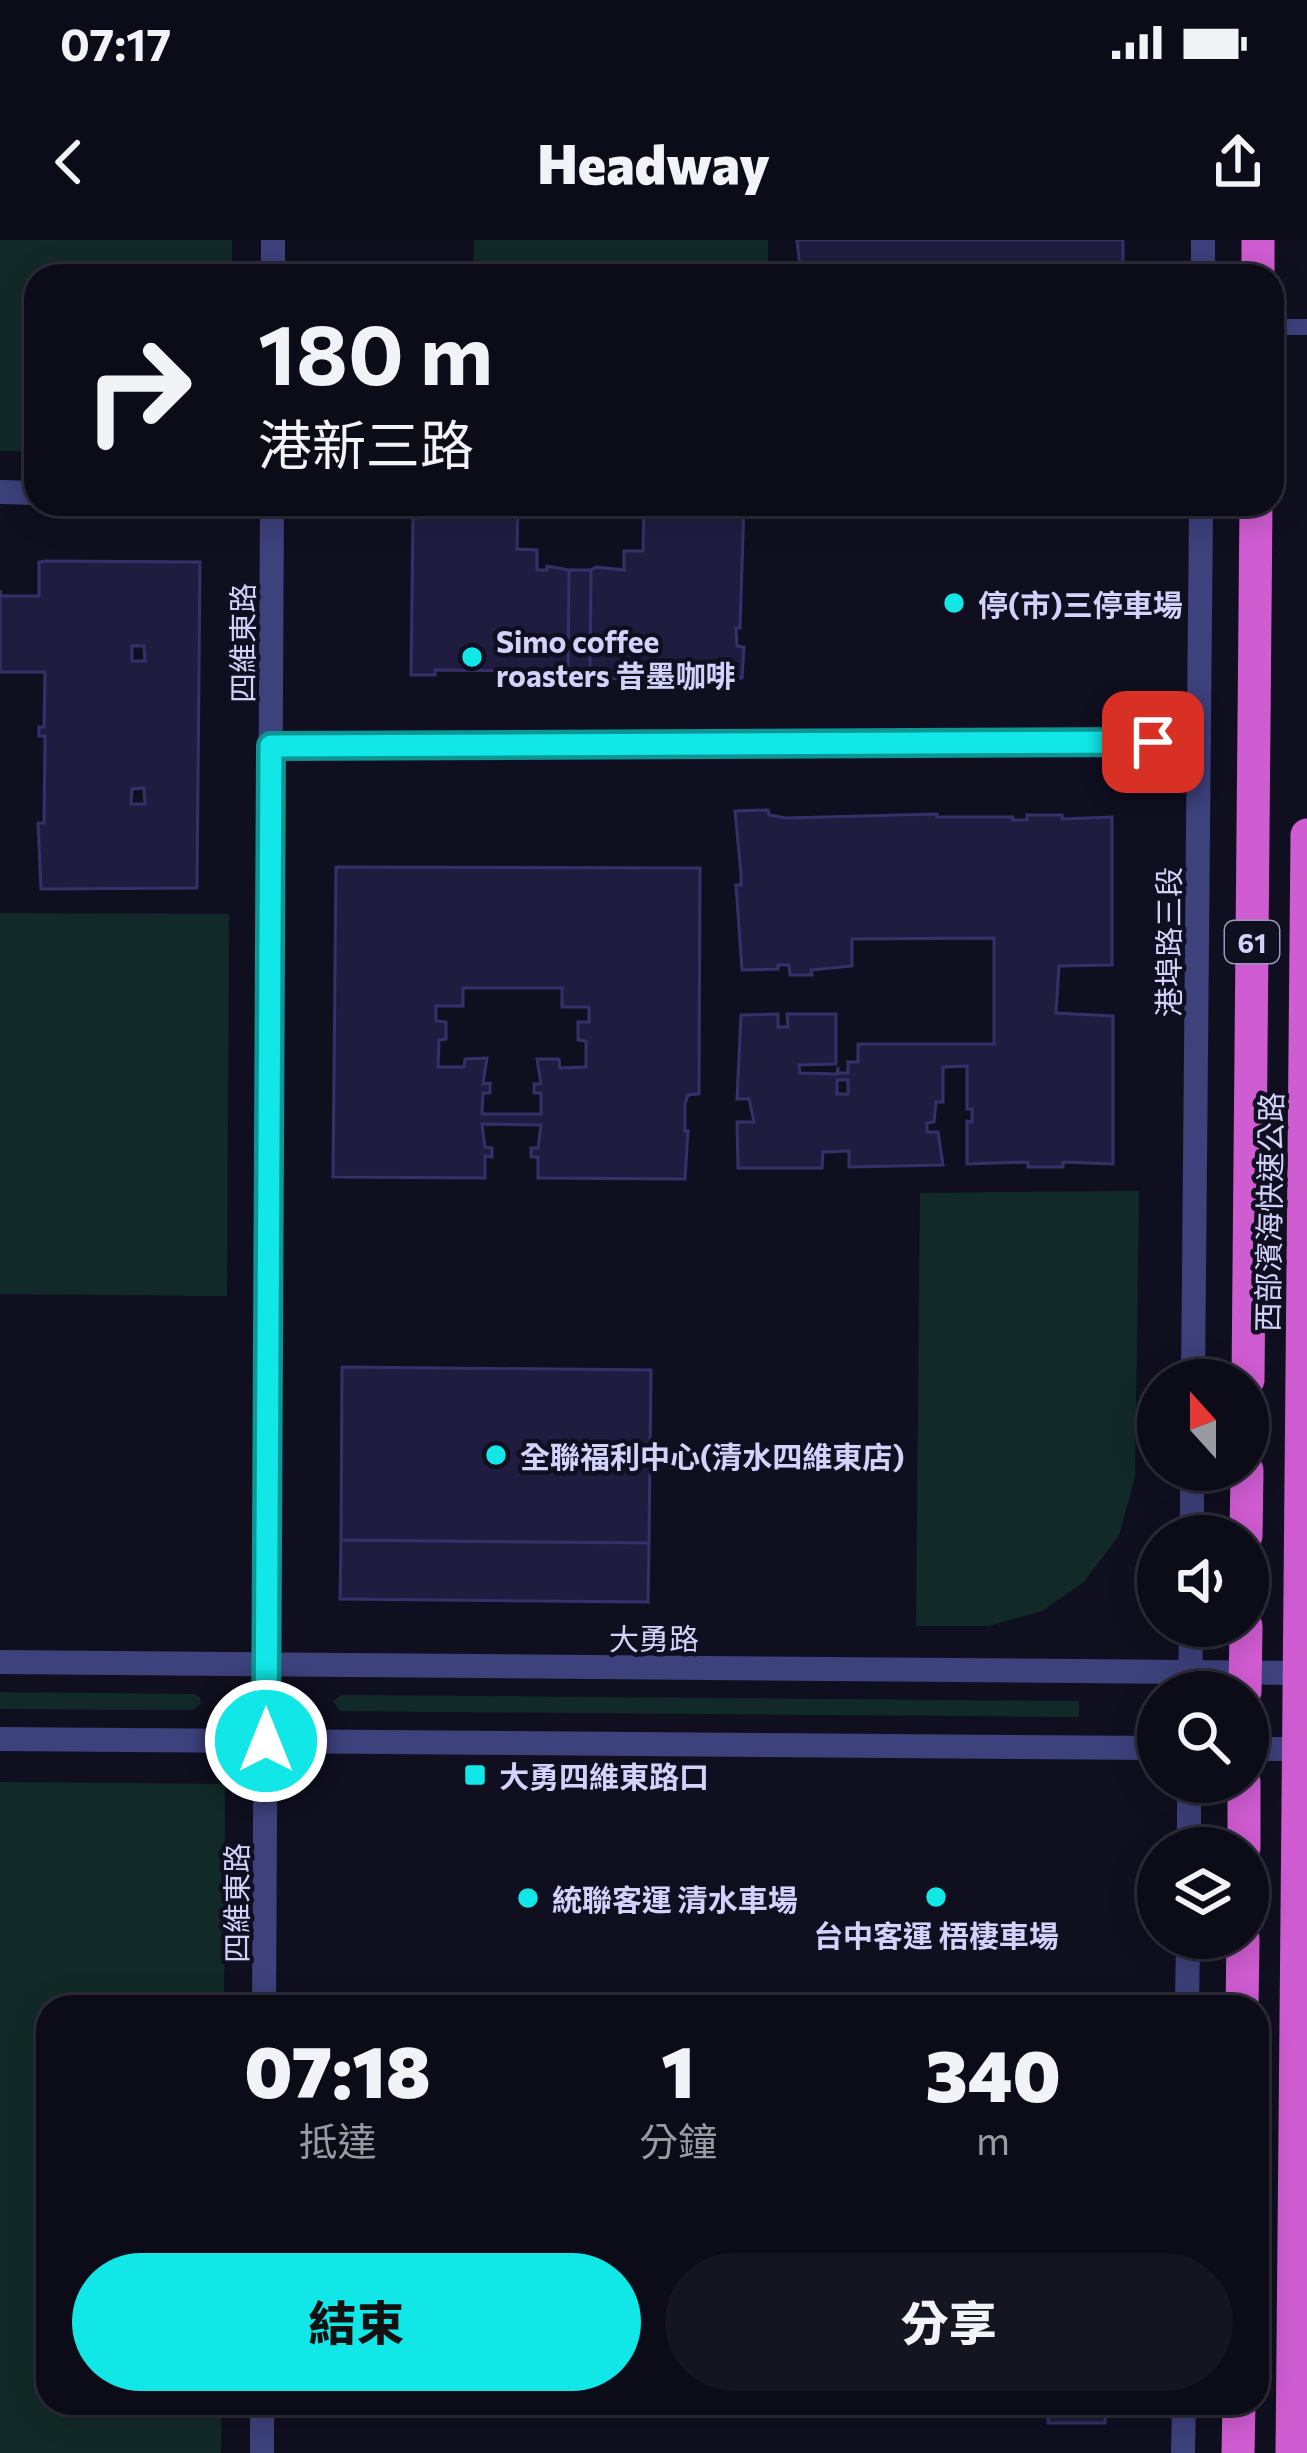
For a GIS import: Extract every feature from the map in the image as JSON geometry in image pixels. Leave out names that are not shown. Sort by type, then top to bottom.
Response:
[{"type":"highway","name":"西部濱海快速公路","points":[[1248,1359],[1256,516]]},
{"type":"highway","name":"西部濱海快速公路","points":[[1292,2453],[1307,835]]},
{"type":"highway","points":[[1242,1995],[1243,1959]]},
{"type":"highway","points":[[1238,2453],[1239,2415]]},
{"type":"street","name":"四維東路","points":[[264,1995],[272,516]]},
{"type":"street","name":"港埠路三段","points":[[1193,1359],[1201,516]]},
{"type":"street","points":[[271,746],[1198,742]]},
{"type":"street","name":"大勇路","points":[[0,1662],[1137,1681]]},
{"type":"street","name":"大勇路","points":[[1269,1675],[1307,1672]]},
{"type":"street","points":[[0,1739],[1137,1748]]},
{"type":"street","points":[[1269,1749],[1307,1749]]},
{"type":"street","points":[[1187,1995],[1188,1959]]},
{"type":"street","points":[[262,2415],[262,2453]]},
{"type":"street","points":[[1184,2415],[1184,2453]]},
{"type":"green space","points":[[0,240],[232,240],[232,264],[24,264],[24,451],[0,451]]},
{"type":"green space","points":[[474,240],[768,240],[768,264],[473,264]]},
{"type":"green space","points":[[0,913],[229,914],[227,1296],[0,1294]]},
{"type":"green space","points":[[1139,1191],[1135,1477],[1119,1535],[1084,1582],[1042,1611],[988,1626],[916,1626],[920,1193]]},
{"type":"green space","points":[[0,1692],[193,1694],[201,1704],[193,1710],[0,1709]]},
{"type":"green space","points":[[341,1695],[1079,1701],[1079,1717],[340,1711],[333,1701]]},
{"type":"green space","points":[[0,1782],[225,1784],[224,1995],[36,1995],[36,2415],[222,2415],[221,2453],[0,2453]]},
{"type":"building","points":[[797,240],[1123,240],[1123,264],[800,264]]},
{"type":"building","points":[[518,516],[517,549],[537,550],[537,570],[547,570],[547,566],[569,570],[568,675],[541,679],[541,671],[435,670],[435,675],[411,675],[413,518]]},
{"type":"building","points":[[644,516],[744,516],[740,628],[736,628],[737,646],[744,647],[742,678],[723,678],[723,672],[617,672],[617,679],[590,675],[591,570],[624,570],[624,551],[643,551]]},
{"type":"building","points":[[39,562],[200,562],[197,888],[41,889],[38,823],[44,823],[45,736],[39,736],[39,727],[44,727],[45,672],[0,672],[0,590],[1,596],[39,596]],"holes":[[[132,646],[144,646],[145,661],[132,661]],[[144,788],[145,804],[131,804],[132,789]]]},
{"type":"building","points":[[569,570],[591,570],[590,675],[568,675]]},
{"type":"building","points":[[768,810],[769,815],[786,818],[1112,817],[1112,965],[1059,966],[1056,1013],[1113,1016],[1113,1164],[967,1164],[967,1121],[972,1122],[972,1109],[967,1109],[967,1066],[943,1067],[943,1102],[936,1102],[934,1122],[927,1123],[927,1132],[938,1132],[943,1165],[849,1167],[849,1151],[823,1152],[822,1168],[738,1168],[737,1122],[754,1122],[749,1099],[737,1099],[741,1015],[778,1014],[778,1027],[788,1027],[787,1014],[836,1014],[836,1064],[799,1065],[800,1073],[837,1074],[838,1067],[838,1073],[848,1073],[848,1062],[858,1062],[858,1044],[994,1044],[994,938],[852,939],[852,966],[811,970],[812,975],[790,975],[789,965],[742,970],[735,811]],"holes":[[[837,1080],[848,1080],[848,1094],[837,1094]]]},
{"type":"building","points":[[336,867],[700,868],[699,1094],[688,1095],[685,1104],[685,1179],[538,1178],[538,1157],[531,1157],[531,1148],[538,1148],[541,1125],[482,1124],[485,1147],[492,1148],[492,1157],[485,1156],[485,1178],[333,1177]],"holes":[[[463,988],[562,988],[562,1007],[589,1007],[589,1022],[578,1022],[578,1040],[586,1041],[586,1067],[560,1068],[559,1059],[537,1059],[541,1084],[534,1084],[534,1093],[541,1093],[541,1114],[482,1114],[483,1093],[490,1093],[490,1083],[483,1084],[487,1058],[465,1059],[464,1067],[438,1067],[439,1040],[446,1039],[446,1022],[436,1021],[436,1006],[463,1006]]]},
{"type":"building","name":"全聯福利中心(清水四維東店)","points":[[342,1367],[651,1370],[649,1543],[341,1540]]},
{"type":"building","points":[[341,1540],[649,1543],[648,1602],[340,1599]]},
{"type":"building","points":[[1048,2415],[1105,2415],[1105,2423],[1048,2423]]},
{"type":"place","name":"停(市)三停車場","points":[[954,603]]},
{"type":"place","name":"Simo coffee roasters 昔墨咖啡","points":[[472,657]]},
{"type":"place","name":"全聯福利中心(清水四維東店)","points":[[496,1455]]},
{"type":"place","name":"大勇四維東路口","points":[[475,1775]]},
{"type":"place","name":"台中客運 梧棲車場","points":[[936,1897]]},
{"type":"place","name":"統聯客運 清水車場","points":[[528,1898]]},
{"type":"route","points":[[266,1741],[271,746],[1153,742]]}]
